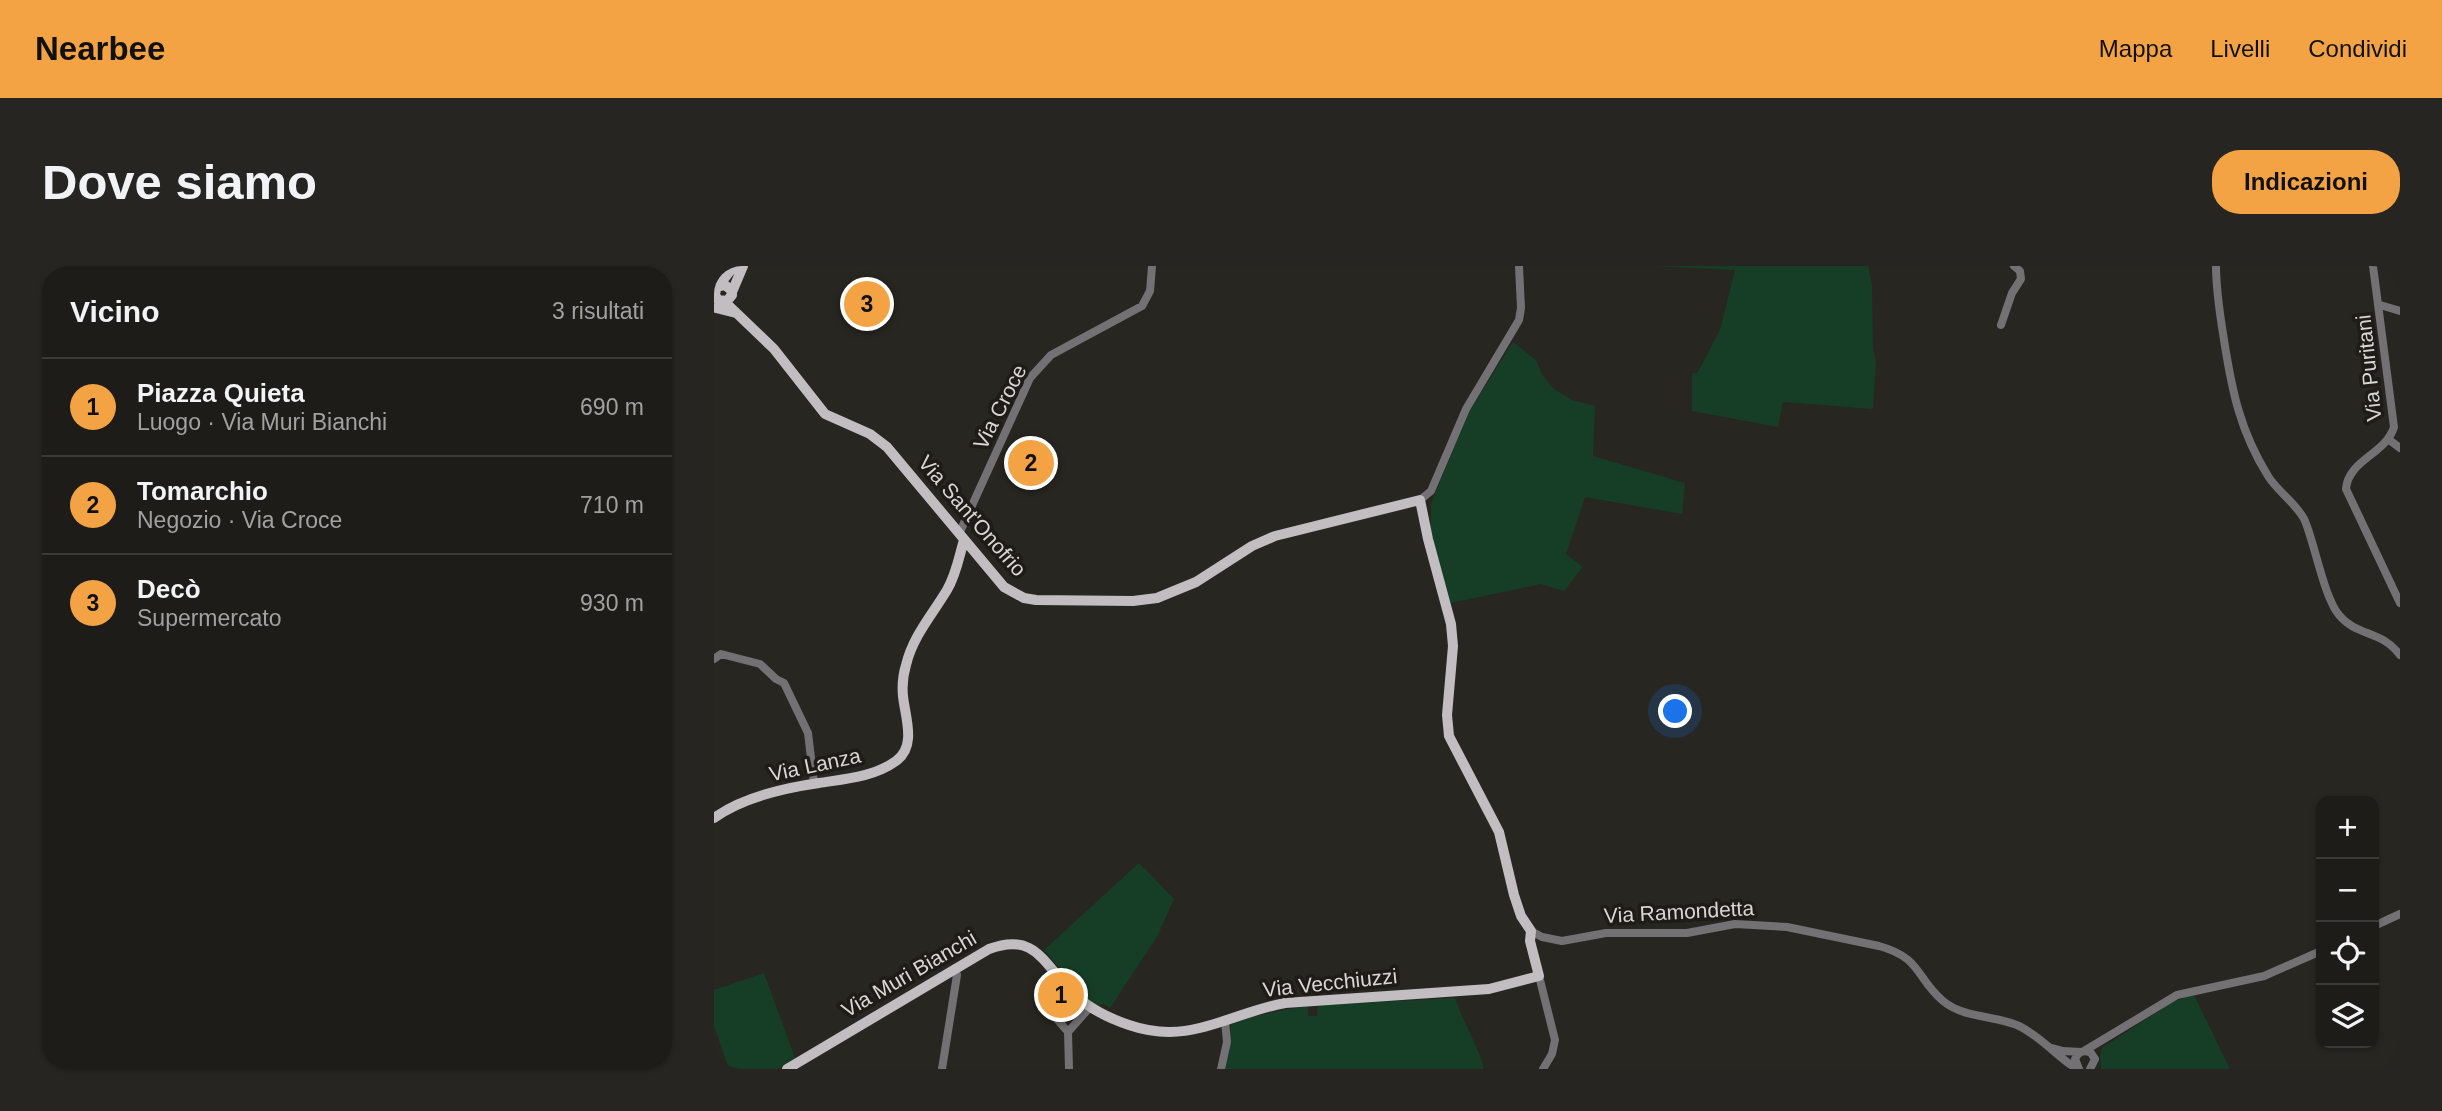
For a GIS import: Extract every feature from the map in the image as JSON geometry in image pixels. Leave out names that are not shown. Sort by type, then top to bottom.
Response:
[{"type":"main road","points":[[723,301],[716,298],[716,291],[734,266]]},
{"type":"main road","points":[[723,301],[743,266]]},
{"type":"main road","points":[[716,291],[727,286],[723,301]]},
{"type":"main road","name":"Via Sant'Onofrio","points":[[723,301],[786,363],[819,409],[880,440],[1004,587],[1024,598],[1133,601],[1157,598],[1196,582],[1252,546],[1275,536],[1420,500]]},
{"type":"main road","points":[[1420,500],[1451,624],[1452,659],[1447,715],[1449,736],[1500,832],[1514,895],[1521,916],[1531,931],[1530,941],[1539,976]]},
{"type":"main road","name":"Via Lanza","points":[[714,818],[737,804],[814,783],[865,775],[889,766],[903,755],[908,736],[903,695],[905,666],[917,636],[948,588],[962,537]]},
{"type":"main road","name":"Via Muri Bianchi","points":[[787,1069],[989,949],[1013,943],[1027,946],[1051,967]]},
{"type":"main road","points":[[1051,967],[1070,991],[1086,1004]]},
{"type":"main road","name":"Via Vecchiuzzi","points":[[1086,1004],[1126,1024],[1156,1031],[1192,1031],[1256,1009],[1284,1003],[1489,989],[1539,976]]},
{"type":"street","name":"Via Croce","points":[[962,537],[1030,378],[1051,355],[1142,306],[1150,291],[1152,266]]},
{"type":"street","points":[[1420,500],[1431,491],[1465,409],[1519,320],[1519,266]]},
{"type":"street","points":[[2001,325],[2012,293],[2021,279],[2020,271],[2014,266]]},
{"type":"street","points":[[2216,266],[2217,293],[2233,392],[2242,423],[2260,462],[2277,489],[2304,517],[2335,609],[2356,629],[2383,638],[2400,656]]},
{"type":"street","name":"Via Puritani","points":[[2373,266],[2394,428],[2388,439],[2349,475],[2346,489],[2400,603]]},
{"type":"street","points":[[2379,305],[2400,312]]},
{"type":"street","points":[[2388,439],[2400,448]]},
{"type":"street","points":[[714,659],[721,654],[760,664],[784,683],[808,733],[814,783]]},
{"type":"street","points":[[2379,924],[2400,914]]},
{"type":"street","name":"Via Ramondetta","points":[[1531,931],[1542,937],[1562,941],[1606,933],[1687,933],[1735,924],[1787,927],[1879,946],[1893,950],[1912,962],[1935,993],[1952,1007],[1977,1016],[2012,1023],[2031,1032],[2046,1046],[2078,1062],[2091,1053],[2094,1065]]},
{"type":"street","points":[[2046,1046],[2063,1051],[2078,1062],[2107,1039],[2177,995],[2264,976],[2316,953]]},
{"type":"street","points":[[1051,967],[1051,1012],[1068,1032]]},
{"type":"street","points":[[943,1069],[957,975],[955,968]]},
{"type":"street","points":[[1539,976],[1555,1040],[1552,1054],[1543,1069]]},
{"type":"street","points":[[1051,1000],[1086,1004],[1068,1032],[1069,1069]]},
{"type":"street","points":[[1220,1069],[1227,1042],[1225,1021]]},
{"type":"street","points":[[2094,1065],[2100,1046],[2107,1039]]},
{"type":"green space","points":[[1655,266],[1868,266],[1872,284],[1873,349],[1876,362],[1873,409],[1783,402],[1778,427],[1692,411],[1692,374],[1698,372],[1720,330],[1735,270]]},
{"type":"green space","points":[[1513,342],[1536,360],[1542,375],[1554,389],[1572,400],[1595,406],[1593,456],[1685,483],[1682,514],[1585,497],[1566,554],[1583,567],[1564,591],[1541,584],[1450,603],[1431,532],[1431,504],[1468,413]]},
{"type":"green space","points":[[1139,863],[1174,899],[1157,937],[1110,1008],[1104,1004],[1096,1006],[1075,987],[1044,950]]},
{"type":"green space","points":[[764,973],[795,1058],[778,1069],[729,1069],[714,1026],[714,990]]},
{"type":"green space","points":[[2194,995],[2230,1069],[2101,1069],[2102,1048],[2172,1002]]},
{"type":"green space","points":[[1455,998],[1484,1069],[1224,1069],[1231,1024],[1240,1021],[1308,1006],[1308,1016],[1317,1016],[1318,1005]]},
{"type":"place","name":"Decò","points":[[867,304]]},
{"type":"place","name":"Tomarchio","points":[[1031,463]]},
{"type":"place","name":"Piazza Quieta","points":[[1061,995]]}]
